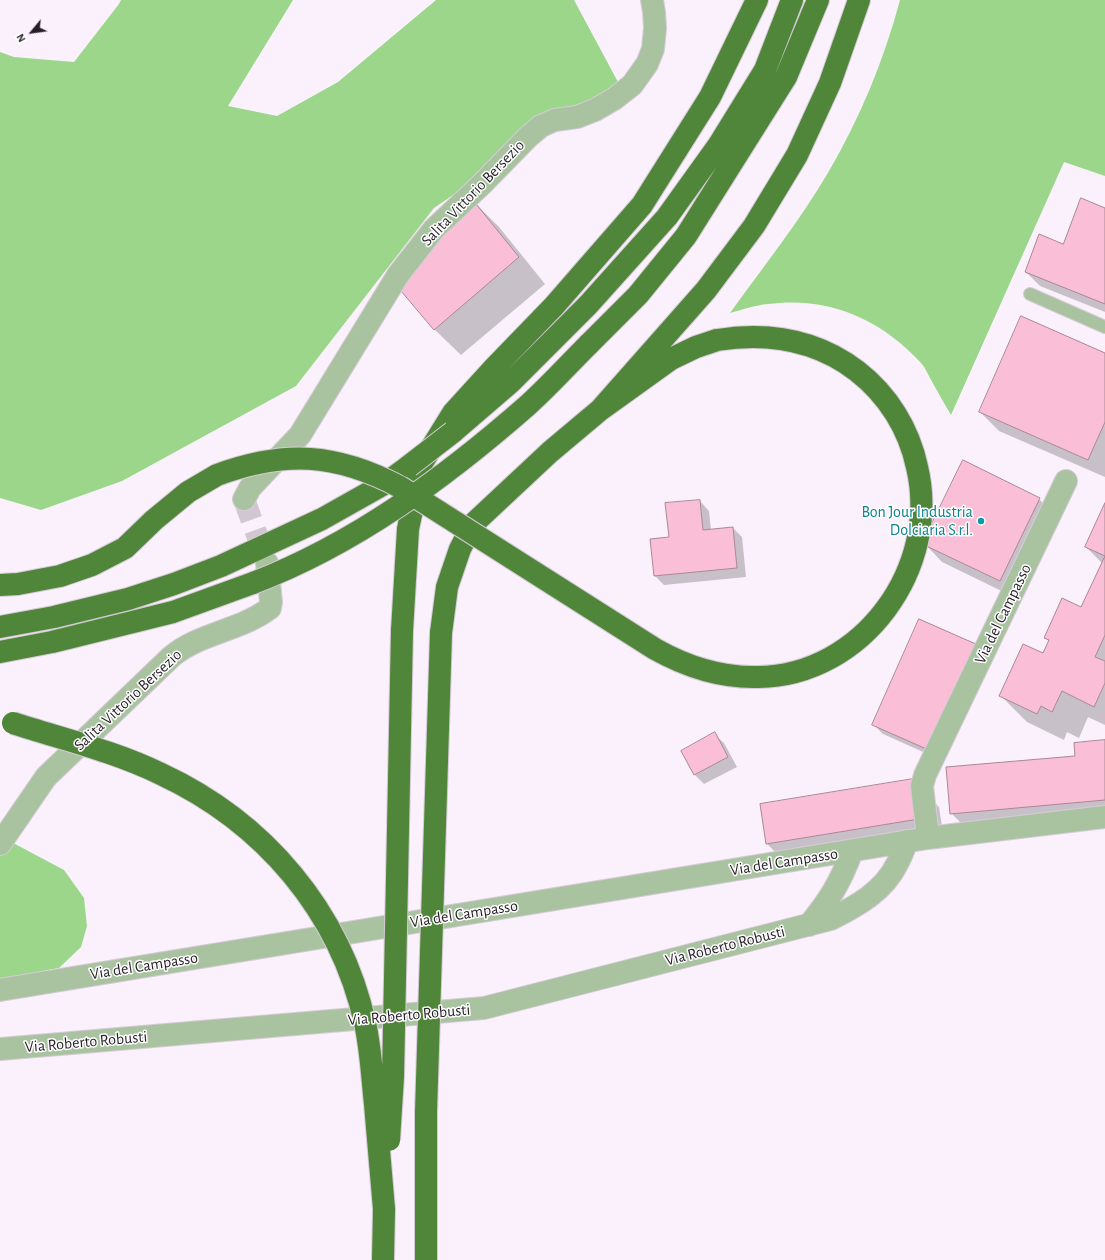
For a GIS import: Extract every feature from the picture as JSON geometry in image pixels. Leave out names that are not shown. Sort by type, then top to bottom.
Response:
[{"type":"highway","points":[[383,1260],[384,1209],[393,1077],[402,631],[408,530],[422,463],[453,413],[554,306],[642,205],[710,96],[757,0]]},
{"type":"highway","points":[[0,627],[54,617],[128,598],[174,584],[221,566],[322,519],[386,483],[453,432],[510,383],[588,305],[667,217],[718,146],[765,70],[792,0]]},
{"type":"highway","points":[[0,652],[52,642],[174,612],[273,575],[336,544],[399,507],[471,453],[523,409],[638,295],[686,236],[786,77],[818,0]]},
{"type":"highway","points":[[600,410],[701,295],[754,226],[797,155],[830,83],[859,0]]},
{"type":"highway","points":[[0,585],[18,584],[60,576],[92,564],[125,548],[154,520],[188,492],[217,474],[240,466],[263,461],[311,459],[334,462],[357,468],[379,476],[400,487],[648,644],[674,659],[709,672],[738,677],[759,678],[780,675],[820,663],[839,653],[858,640],[884,612],[901,587],[911,566],[921,521],[922,498],[920,476],[914,454],[899,419],[882,394],[866,378],[848,364],[828,353],[807,344],[762,336],[717,340],[696,347],[671,359],[600,410],[550,452],[473,524],[460,549],[447,587],[441,633],[426,1112],[426,1260]]},
{"type":"highway","points":[[6,722],[132,762],[189,788],[243,826],[270,849],[309,896],[342,954],[355,988],[365,1023],[371,1059],[384,1209]]},
{"type":"street","name":"Salita Vittorio Bersezio","points":[[244,499],[250,488],[300,435],[398,275],[434,229],[541,126],[556,120],[577,117],[595,110],[614,99],[632,85],[647,64],[653,49],[655,28],[652,0]]},
{"type":"street","name":"Via del Campasso","points":[[917,840],[922,786],[926,775],[1066,481]]},
{"type":"street","name":"Salita Vittorio Bersezio","points":[[0,844],[46,777],[171,657],[182,648],[235,627],[270,608],[271,602],[267,563]]},
{"type":"street","name":"Via del Campasso","points":[[0,990],[917,840],[1105,817]]},
{"type":"street","name":"Via Roberto Robusti","points":[[0,1049],[484,1008],[831,919],[849,910],[875,892],[886,881],[917,840]]},
{"type":"street","points":[[808,925],[826,904],[836,889],[852,851]]},
{"type":"lane","points":[[1030,294],[1105,327]]},
{"type":"green space","points":[[121,0],[293,0],[228,106],[277,116],[338,82],[436,0],[574,0],[618,82],[434,208],[296,386],[122,481],[41,510],[0,498],[0,52],[14,57],[74,62]]},
{"type":"green space","points":[[900,0],[1105,0],[1105,176],[1064,162],[951,415],[921,363],[889,334],[852,314],[812,304],[790,302],[753,306],[730,313],[806,208],[840,151],[861,109],[879,66],[887,45]]},
{"type":"green space","points":[[0,836],[64,870],[84,898],[87,926],[81,947],[59,968],[0,979]]},
{"type":"building","points":[[1081,198],[1105,208],[1105,304],[1025,272],[1039,234],[1063,244]]},
{"type":"building","points":[[472,199],[519,257],[434,330],[401,291],[407,275]]},
{"type":"building","points":[[1021,316],[1105,353],[1105,422],[1088,460],[979,412]]},
{"type":"building","name":"Bon Jour Industria Dolciaria S.r.l.","points":[[963,460],[1040,498],[1000,581],[922,544]]},
{"type":"building","points":[[700,500],[703,530],[733,527],[737,568],[654,576],[650,539],[669,537],[665,503]]},
{"type":"building","points":[[1105,503],[1105,556],[1085,547]]},
{"type":"building","points":[[1105,556],[1105,635],[1095,657],[1105,661],[1105,683],[1094,707],[1062,691],[1052,712],[1041,706],[1037,714],[999,696],[1023,644],[1043,653],[1049,640],[1044,638],[1062,598],[1081,607]]},
{"type":"building","points":[[919,619],[978,645],[931,751],[872,725]]},
{"type":"building","points":[[715,732],[728,757],[694,775],[681,751]]},
{"type":"building","points":[[1105,740],[1105,800],[950,814],[946,767],[1075,756],[1074,743]]},
{"type":"building","points":[[913,779],[919,819],[766,844],[760,804]]},
{"type":"tunnel","points":[[244,499],[267,563]]},
{"type":"place","name":"Bon Jour Industria Dolciaria S.r.l.","points":[[981,521]]}]
